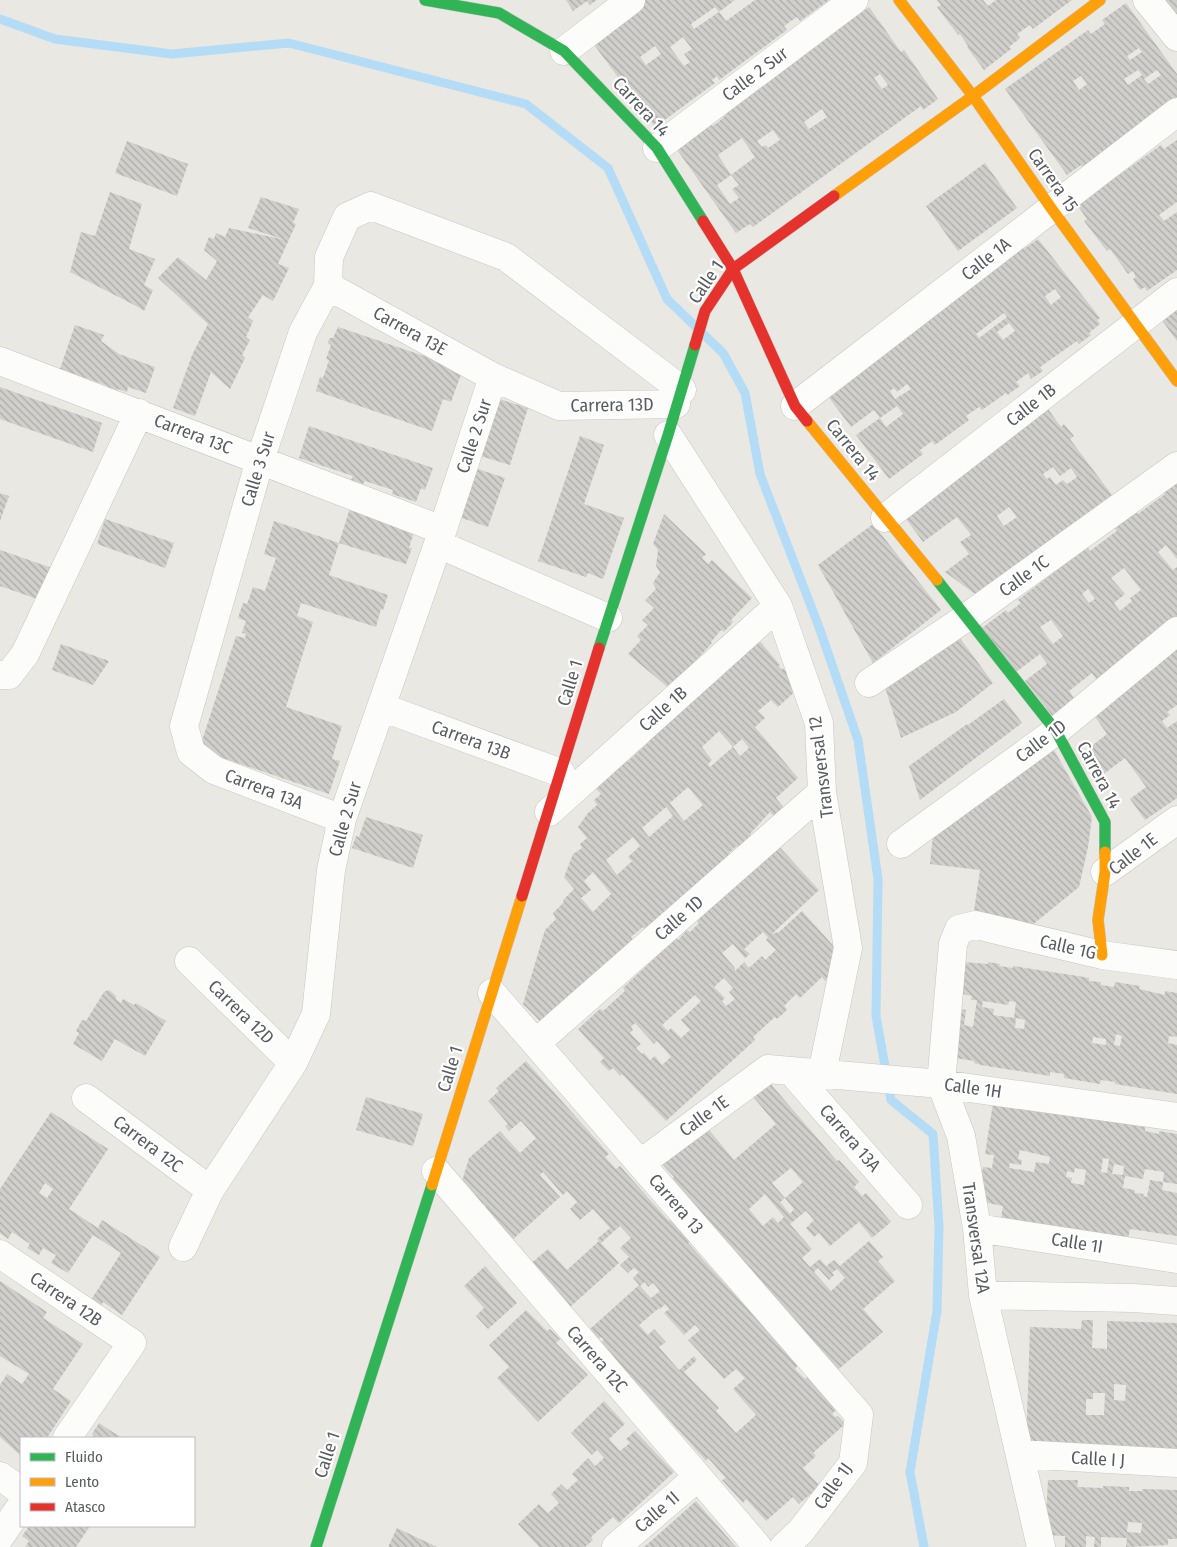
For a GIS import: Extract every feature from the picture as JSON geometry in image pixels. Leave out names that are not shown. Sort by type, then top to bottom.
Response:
[{"type":"street","points":[[426,0],[501,7]]},
{"type":"street","points":[[564,51],[631,0]]},
{"type":"street","name":"Calle 2 Sur","points":[[657,148],[854,0]]},
{"type":"street","name":"Carrera 15","points":[[899,0],[973,96],[1051,208],[1177,381]]},
{"type":"street","name":"Calle 1","points":[[316,1547],[562,772],[608,618],[668,434],[705,311],[733,269],[973,96],[1100,0]]},
{"type":"street","points":[[1147,0],[1177,37]]},
{"type":"street","name":"Carrera 14","points":[[501,7],[564,51],[657,148],[733,269],[795,406],[967,617],[1056,731],[1105,822],[1105,872]]},
{"type":"street","name":"Calle 1A","points":[[795,406],[1177,112]]},
{"type":"street","name":"Calle 3 Sur","points":[[190,752],[184,726],[260,460],[304,332],[328,286],[329,257],[347,218],[371,206],[506,257],[679,397]]},
{"type":"street","name":"Carrera 13E","points":[[328,286],[493,377]]},
{"type":"street","name":"Calle 1B","points":[[885,518],[1177,292]]},
{"type":"street","name":"Carrera 13C","points":[[0,361],[260,460],[440,537],[608,618]]},
{"type":"street","name":"Calle 2 Sur","points":[[183,1247],[210,1190],[293,1063],[316,1014],[331,870],[342,819],[440,537],[493,377]]},
{"type":"street","name":"Carrera 13D","points":[[493,377],[559,406],[679,397]]},
{"type":"street","points":[[0,675],[9,675],[25,654],[139,414]]},
{"type":"street","name":"Transversal 12","points":[[668,434],[778,606],[819,723],[822,792],[848,948],[828,1074]]},
{"type":"street","name":"Calle 1C","points":[[869,683],[967,617],[1177,466]]},
{"type":"street","name":"Calle 1B","points":[[549,812],[778,606]]},
{"type":"street","name":"Calle 1D","points":[[901,844],[1056,731],[1177,631]]},
{"type":"street","name":"Carrera 13B","points":[[381,707],[562,772]]},
{"type":"street","name":"Carrera 13A","points":[[190,752],[214,770],[342,819]]},
{"type":"street","name":"Calle 1D","points":[[536,1043],[822,792]]},
{"type":"street","name":"Calle 1E","points":[[1102,955],[1098,920],[1105,872],[1177,820]]},
{"type":"street","name":"Calle 1G","points":[[959,929],[976,925],[1102,955],[1177,966]]},
{"type":"street","name":"Transversal 12A","points":[[959,929],[953,944],[934,1083],[961,1136],[977,1228],[983,1295],[1041,1547]]},
{"type":"street","name":"Carrera 12D","points":[[189,961],[293,1063]]},
{"type":"street","name":"Carrera 13","points":[[492,993],[859,1414]]},
{"type":"street","name":"Carrera 13A","points":[[780,1070],[908,1205]]},
{"type":"street","name":"Calle 1E","points":[[640,1163],[780,1070]]},
{"type":"street","name":"Calle 1H","points":[[780,1070],[934,1083],[1177,1117]]},
{"type":"street","name":"Carrera 12C","points":[[86,1098],[210,1190]]},
{"type":"street","name":"Carrera 12C","points":[[436,1171],[758,1547]]},
{"type":"street","name":"Calle 1I","points":[[977,1228],[1177,1259]]},
{"type":"street","name":"Carrera 12B","points":[[0,1254],[132,1343],[68,1437]]},
{"type":"street","points":[[983,1295],[1133,1298],[1177,1301]]},
{"type":"street","name":"Calle 1J","points":[[799,1542],[852,1463],[859,1414]]},
{"type":"street","name":"Calle I J","points":[[1020,1454],[1177,1463]]},
{"type":"street","points":[[0,1476],[20,1490]]},
{"type":"street","name":"Calle 1I","points":[[616,1547],[698,1477]]},
{"type":"street","points":[[0,1538],[20,1508]]},
{"type":"building","points":[[566,0],[597,0],[590,5],[587,1],[573,11]]},
{"type":"building","points":[[640,0],[735,0],[719,12],[726,21],[755,0],[829,0],[800,21],[797,17],[784,26],[787,30],[719,80],[717,76],[712,80],[715,83],[655,127],[589,38]],"holes":[[[715,7],[719,12],[694,29],[691,24]],[[683,37],[692,49],[684,54],[690,62],[684,66],[670,47]],[[655,46],[661,54],[646,65],[640,57]]]},
{"type":"building","points":[[937,0],[983,0],[988,6],[996,0],[1072,0],[1033,29],[1030,25],[1017,34],[1020,38],[1009,47],[1011,49],[984,70],[960,34],[958,35],[937,7],[941,5]]},
{"type":"building","points":[[1161,0],[1177,0],[1177,22]]},
{"type":"building","points":[[1126,3],[1177,74],[1177,97],[1084,169],[1081,165],[1067,175],[1005,89],[1088,30],[1091,34],[1105,24],[1102,20]],"holes":[[[1139,48],[1142,52],[1130,60],[1127,56]],[[1138,70],[1142,75],[1128,85],[1124,79]],[[1157,70],[1161,75],[1148,84],[1144,79]],[[1081,76],[1087,84],[1079,90],[1073,81]]]},
{"type":"building","points":[[869,7],[901,52],[904,50],[938,99],[923,110],[921,106],[753,227],[750,224],[736,233],[675,147],[709,121],[712,126],[717,123],[726,115],[724,112]],"holes":[[[880,74],[888,85],[882,89],[874,78]],[[822,109],[827,117],[809,129],[804,122]],[[773,130],[780,140],[768,148],[766,145],[762,147],[757,141]],[[742,138],[755,157],[731,175],[718,155]],[[731,175],[739,185],[732,189],[739,198],[730,204],[717,185]]]},
{"type":"building","points":[[1177,140],[1177,202],[1159,215],[1164,221],[1177,212],[1177,270],[1147,291],[1145,287],[1140,290],[1133,279],[1136,277],[1133,271],[1128,274],[1110,249],[1107,251],[1084,221],[1087,219],[1077,205],[1161,145],[1164,149]]},
{"type":"building","points":[[127,141],[188,164],[177,196],[115,173]]},
{"type":"building","points":[[985,163],[1017,208],[958,251],[926,206]]},
{"type":"building","points":[[110,192],[142,204],[129,249],[155,259],[144,285],[153,290],[144,311],[70,272],[81,232],[95,236]]},
{"type":"building","points":[[261,197],[299,209],[293,223],[296,224],[278,264],[289,268],[273,301],[263,295],[248,317],[253,321],[246,337],[250,340],[242,355],[245,358],[230,389],[211,372],[195,416],[173,408],[192,355],[208,324],[158,278],[178,257],[206,280],[217,261],[204,250],[209,237],[214,239],[216,233],[225,237],[229,228],[286,240],[248,228]]},
{"type":"building","points":[[1038,239],[1100,318],[1097,320],[1100,324],[1089,333],[1091,335],[1079,344],[1077,341],[1040,367],[1043,371],[1031,379],[1028,373],[1016,382],[1020,386],[1008,395],[1006,393],[982,410],[979,407],[966,416],[969,420],[935,445],[932,441],[920,450],[923,454],[889,479],[856,435],[880,418],[874,410],[851,427],[824,391],[835,384],[838,388],[863,368],[860,364],[928,315],[931,318],[944,309],[942,305],[965,287],[963,285],[978,273],[986,268],[988,270],[1022,246],[1024,249]],"holes":[[[1055,289],[1061,297],[1051,305],[1045,296]],[[1004,313],[1007,317],[979,338],[976,334]],[[1009,323],[1015,331],[1003,340],[997,332]],[[907,384],[911,389],[895,399],[890,391],[894,388],[897,392]],[[897,406],[903,414],[886,427],[880,418]]]},
{"type":"building","points":[[1177,308],[1177,341],[1161,319]]},
{"type":"building","points":[[75,325],[104,335],[101,341],[119,354],[155,367],[146,393],[128,387],[127,392],[118,389],[117,392],[107,389],[108,386],[60,369]]},
{"type":"building","points":[[338,327],[463,369],[451,402],[443,399],[432,431],[316,391],[320,377],[323,378],[329,360],[326,359],[331,345],[328,341],[330,338],[333,338]]},
{"type":"building","points":[[0,387],[102,423],[93,452],[0,419]]},
{"type":"building","points":[[496,398],[528,408],[510,465],[477,455]]},
{"type":"building","points":[[1048,409],[1061,427],[1064,424],[1074,436],[1070,439],[1112,495],[1099,504],[1102,508],[979,597],[945,572],[969,554],[960,542],[971,535],[957,517],[923,542],[906,519],[920,509],[917,505],[1034,415],[1037,418]],"holes":[[[1053,467],[1060,476],[1071,468],[1077,477],[1067,484],[1063,480],[1056,485],[1050,477],[1047,479],[1043,474]],[[1009,507],[1017,517],[1004,526],[997,516]]]},
{"type":"building","points":[[309,426],[433,468],[425,490],[421,488],[416,502],[392,494],[393,490],[365,481],[363,484],[351,480],[353,476],[299,458]]},
{"type":"building","points":[[580,436],[604,445],[584,504],[624,518],[603,579],[588,573],[586,577],[538,561]]},
{"type":"building","points":[[472,467],[505,478],[488,527],[456,516]]},
{"type":"building","points":[[1177,479],[1177,559],[1166,545],[1158,552],[1173,570],[1177,567],[1177,618],[1097,680],[1092,673],[1069,691],[1076,701],[1054,718],[1025,681],[1047,664],[1040,654],[1016,672],[982,628],[1006,610],[1008,613],[1021,603],[1018,600],[1087,547],[1090,551],[1117,531],[1114,527],[1135,511],[1138,514],[1165,494],[1161,490]],"holes":[[[1124,568],[1141,590],[1130,598],[1132,601],[1120,611],[1114,603],[1125,594],[1111,578]],[[1088,589],[1095,599],[1089,603],[1082,594]],[[1051,620],[1063,636],[1053,644],[1040,627]]]},
{"type":"building","points":[[0,493],[9,496],[0,521]]},
{"type":"building","points":[[350,508],[363,512],[362,515],[415,529],[409,548],[412,548],[406,564],[339,543]]},
{"type":"building","points":[[664,514],[706,554],[702,558],[708,564],[712,560],[752,598],[731,620],[733,622],[724,632],[721,630],[712,643],[670,689],[628,654],[641,640],[637,636],[648,625],[642,620],[654,608],[645,600],[656,589],[653,583],[660,572],[656,566],[658,550],[653,544]]},
{"type":"building","points":[[105,519],[174,543],[165,568],[97,544]]},
{"type":"building","points":[[274,521],[339,543],[329,575],[388,595],[383,610],[381,609],[376,627],[301,603],[297,616],[313,622],[286,707],[342,726],[332,759],[340,761],[329,794],[199,750],[236,636],[245,638],[246,634],[242,633],[246,621],[238,618],[243,603],[247,604],[253,587],[265,591],[276,558],[264,554]]},
{"type":"building","points":[[873,524],[941,610],[873,663],[818,565]]},
{"type":"building","points":[[0,550],[52,568],[40,600],[0,586]]},
{"type":"building","points":[[957,634],[993,683],[956,712],[901,738],[885,687]]},
{"type":"building","points":[[758,639],[780,665],[778,666],[782,670],[783,668],[800,687],[778,707],[771,700],[758,711],[765,718],[755,727],[798,778],[776,798],[784,808],[774,817],[770,812],[750,834],[753,838],[740,850],[737,846],[729,853],[732,857],[646,931],[643,927],[631,937],[634,941],[545,1026],[523,1004],[545,930],[556,919],[553,913],[574,889],[564,877],[573,854],[582,848],[580,844],[587,838],[578,827],[588,813],[597,805],[594,800],[601,794],[596,789],[617,770],[614,767],[624,758],[627,762],[649,742],[646,739]],"holes":[[[719,731],[733,747],[710,767],[708,764],[712,760],[702,747]],[[742,739],[749,748],[740,756],[733,747]],[[688,787],[703,805],[684,821],[670,803]],[[666,807],[673,816],[649,837],[642,828]],[[633,837],[640,846],[628,857],[632,861],[617,875],[606,860]],[[593,872],[611,894],[593,912],[581,898],[591,890],[584,881]]]},
{"type":"building","points":[[61,644],[109,661],[93,685],[52,670]]},
{"type":"building","points":[[1177,645],[1177,705],[1167,712],[1170,715],[1162,721],[1167,728],[1177,721],[1177,798],[1145,820],[1130,799],[1146,787],[1125,758],[1101,776],[1084,752],[1107,734],[1091,711]]},
{"type":"building","points":[[1004,699],[1022,723],[920,800],[909,766]]},
{"type":"building","points":[[1054,750],[1092,817],[1088,847],[1079,887],[1031,926],[974,911],[980,870],[930,864],[933,835]]},
{"type":"building","points":[[366,817],[423,835],[413,868],[352,848],[356,836],[359,837]]},
{"type":"building","points":[[776,843],[819,890],[772,934],[779,932],[802,911],[839,952],[836,970],[825,981],[822,977],[800,998],[796,994],[784,1006],[787,1009],[784,1013],[777,1019],[775,1017],[753,1037],[755,1040],[666,1121],[622,1074],[620,1076],[613,1068],[609,1071],[600,1062],[604,1058],[578,1029],[600,1009],[603,1011],[625,991],[623,988],[676,938],[678,940],[687,930],[690,932],[699,923],[697,921]],"holes":[[[763,932],[768,937],[766,940],[776,950],[765,960],[762,956],[749,968],[744,962],[735,971],[735,968],[722,953],[733,944],[745,958],[750,954],[744,949]],[[724,978],[733,988],[729,992],[735,999],[726,1006],[722,1001],[725,998],[714,987]],[[695,995],[701,1001],[681,1020],[690,1030],[681,1038],[671,1028],[668,1031],[662,1025]],[[635,1023],[654,1044],[657,1041],[671,1057],[662,1065],[655,1056],[650,1060],[636,1048],[641,1044],[630,1033],[633,1030],[631,1027]]]},
{"type":"building","points":[[962,962],[988,964],[988,962],[1000,964],[999,966],[1013,968],[1013,966],[1089,978],[1089,981],[1101,982],[1101,985],[1114,987],[1115,982],[1140,986],[1139,989],[1165,995],[1165,991],[1177,993],[1177,1037],[1169,1036],[1168,1043],[1177,1045],[1177,1094],[1101,1080],[1100,1084],[1064,1078],[1064,1074],[1050,1072],[1050,1076],[981,1065],[974,1063],[974,1061],[949,1057],[956,1008],[966,1010],[964,1025],[973,1027],[977,1000],[971,1000],[972,996],[958,993]],"holes":[[[983,1001],[1008,1005],[1009,1001],[1016,1002],[1014,1018],[993,1015],[994,1009],[982,1007]],[[1016,1018],[1025,1020],[1024,1029],[1015,1028]],[[1116,1034],[1122,1036],[1120,1046],[1114,1045]],[[1093,1037],[1106,1039],[1106,1045],[1092,1043]]]},
{"type":"building","points":[[109,990],[121,1003],[123,999],[134,1005],[136,1003],[166,1021],[145,1056],[115,1039],[102,1061],[73,1044],[79,1033],[76,1031],[82,1020],[86,1021],[104,992]]},
{"type":"building","points":[[526,1061],[609,1154],[605,1157],[616,1169],[620,1166],[669,1221],[671,1219],[691,1241],[688,1243],[748,1309],[751,1307],[771,1329],[768,1332],[798,1365],[795,1369],[805,1379],[812,1373],[837,1409],[832,1414],[835,1417],[838,1416],[845,1424],[813,1453],[816,1456],[803,1468],[820,1486],[799,1504],[793,1497],[766,1521],[746,1499],[743,1503],[722,1480],[726,1478],[708,1458],[706,1461],[609,1352],[601,1342],[604,1340],[601,1337],[598,1339],[590,1329],[639,1285],[651,1298],[660,1291],[653,1283],[648,1287],[645,1282],[640,1286],[633,1278],[639,1272],[634,1268],[628,1273],[620,1265],[629,1257],[620,1248],[631,1238],[620,1226],[601,1243],[619,1263],[568,1309],[529,1265],[548,1249],[567,1270],[599,1241],[597,1239],[610,1228],[593,1209],[580,1220],[570,1209],[577,1202],[567,1191],[563,1195],[543,1172],[540,1175],[560,1197],[511,1241],[485,1208],[486,1206],[483,1203],[480,1206],[472,1196],[475,1194],[462,1181],[469,1158],[500,1131],[520,1153],[536,1138],[521,1121],[509,1131],[505,1126],[508,1124],[488,1101],[499,1091],[496,1088]],"holes":[[[665,1304],[669,1309],[664,1313],[684,1335],[695,1325],[700,1330],[688,1340],[724,1379],[736,1369],[745,1378],[733,1389],[756,1415],[736,1433],[716,1411],[719,1408],[684,1372],[697,1360],[694,1356],[679,1370],[659,1347],[666,1342],[654,1329],[648,1335],[639,1325]]]},
{"type":"building","points":[[769,1082],[837,1161],[839,1160],[859,1182],[854,1187],[862,1196],[866,1193],[891,1222],[872,1238],[859,1222],[830,1246],[819,1233],[814,1237],[806,1228],[814,1220],[806,1211],[790,1224],[812,1249],[802,1258],[810,1267],[820,1259],[826,1266],[834,1260],[840,1266],[869,1241],[883,1257],[878,1261],[895,1281],[863,1309],[883,1332],[834,1373],[669,1182],[674,1177],[663,1165],[663,1161],[705,1125],[734,1160],[776,1124],[748,1091]],"holes":[[[791,1168],[803,1182],[785,1198],[772,1183]],[[765,1194],[784,1217],[778,1223],[773,1217],[763,1226],[749,1209]],[[785,1198],[794,1209],[790,1214],[780,1202]],[[818,1268],[829,1280],[834,1275],[832,1273],[837,1269],[845,1278],[831,1291],[814,1272]]]},
{"type":"building","points":[[366,1097],[423,1114],[413,1146],[356,1130]]},
{"type":"building","points":[[993,1103],[1145,1127],[1145,1131],[1159,1134],[1159,1131],[1177,1134],[1177,1184],[1163,1182],[1162,1190],[1177,1193],[1177,1236],[1130,1229],[1127,1243],[1000,1223],[1003,1206],[978,1201],[983,1167],[992,1168],[994,1155],[985,1154]],"holes":[[[1020,1150],[1050,1157],[1049,1164],[1036,1162],[1034,1172],[1009,1168],[1010,1163],[1021,1165],[1022,1160],[1018,1159]],[[1103,1158],[1109,1159],[1107,1173],[1101,1172]],[[1114,1164],[1124,1166],[1123,1175],[1112,1174]],[[1075,1168],[1086,1170],[1084,1185],[1071,1183],[1072,1178],[1066,1177],[1067,1171],[1074,1173]],[[1145,1169],[1164,1172],[1163,1182],[1150,1180],[1147,1197],[1143,1196],[1144,1194],[1135,1193],[1135,1190],[1123,1188],[1125,1176],[1143,1179]]]},
{"type":"building","points":[[51,1112],[108,1149],[69,1209],[98,1228],[102,1220],[160,1257],[122,1315],[103,1302],[101,1306],[91,1300],[121,1253],[93,1235],[68,1273],[51,1263],[56,1255],[43,1248],[39,1255],[27,1248],[30,1244],[12,1232],[8,1239],[0,1233],[0,1189]],"holes":[[[45,1183],[53,1189],[47,1198],[39,1193]]]},
{"type":"building","points":[[485,1266],[517,1303],[488,1329],[476,1316],[484,1308],[464,1286]]},
{"type":"building","points":[[0,1281],[47,1312],[43,1318],[83,1344],[53,1389],[71,1401],[48,1437],[20,1437],[20,1455],[0,1437],[0,1385],[7,1374],[22,1384],[29,1374],[0,1356]]},
{"type":"building","points":[[526,1310],[547,1331],[550,1329],[560,1339],[556,1343],[588,1375],[538,1422],[497,1378],[509,1367],[489,1345]]},
{"type":"building","points":[[1082,1320],[1093,1320],[1092,1348],[1107,1349],[1107,1321],[1177,1323],[1177,1453],[1026,1448],[1030,1327],[1081,1329]],"holes":[[[1114,1384],[1126,1385],[1125,1401],[1114,1400]],[[1093,1393],[1105,1393],[1104,1415],[1086,1415],[1086,1399],[1093,1399]]]},
{"type":"building","points":[[604,1401],[625,1424],[609,1439],[620,1451],[630,1443],[626,1439],[635,1431],[674,1472],[619,1523],[613,1517],[591,1537],[593,1540],[585,1547],[539,1547],[518,1524],[539,1504],[548,1513],[559,1503],[551,1494],[561,1484],[567,1490],[578,1480],[572,1474],[588,1458],[595,1466],[604,1458],[597,1450],[592,1455],[571,1433]]},
{"type":"building","points":[[99,1423],[121,1437],[93,1437],[94,1435],[92,1434]]},
{"type":"building","points":[[1048,1480],[1078,1480],[1077,1487],[1129,1487],[1129,1491],[1142,1491],[1142,1489],[1177,1490],[1177,1539],[1168,1539],[1168,1545],[1126,1547],[1127,1538],[1101,1537],[1101,1547],[1094,1547],[1095,1537],[1086,1536],[1086,1547],[1065,1547],[1065,1536],[1045,1535]],"holes":[[[1128,1522],[1142,1523],[1141,1533],[1127,1532]]]},
{"type":"building","points":[[696,1501],[736,1547],[644,1547],[651,1541]]},
{"type":"building","points":[[28,1527],[89,1527],[76,1547],[25,1547],[29,1541],[22,1536]]},
{"type":"building","points":[[397,1528],[437,1547],[388,1547]]},
{"type":"waterway","points":[[0,19],[55,39],[172,54],[289,43],[526,104],[608,168],[667,299],[723,353],[745,393],[760,474],[819,627],[858,740],[878,879],[876,1016],[891,1100],[933,1134],[939,1227],[937,1311],[910,1472],[924,1547]]},
{"type":"traffic: fast","points":[[425,0],[499,13],[564,51],[657,148],[703,221]]},
{"type":"traffic: fast","points":[[599,648],[695,345]]},
{"type":"traffic: fast","points":[[937,580],[1056,731],[1105,822],[1105,852]]},
{"type":"traffic: fast","points":[[316,1547],[432,1185]]},
{"type":"traffic: slow","points":[[899,0],[973,96],[1051,208],[1177,381]]},
{"type":"traffic: slow","points":[[834,196],[973,96],[1100,0]]},
{"type":"traffic: slow","points":[[807,421],[937,580]]},
{"type":"traffic: slow","points":[[1102,955],[1098,920],[1105,872],[1105,852]]},
{"type":"traffic: slow","points":[[432,1185],[522,896]]},
{"type":"traffic: jam","points":[[695,345],[705,311],[733,269],[834,196]]},
{"type":"traffic: jam","points":[[703,221],[733,269],[795,406],[807,421]]},
{"type":"traffic: jam","points":[[522,896],[599,648]]}]
